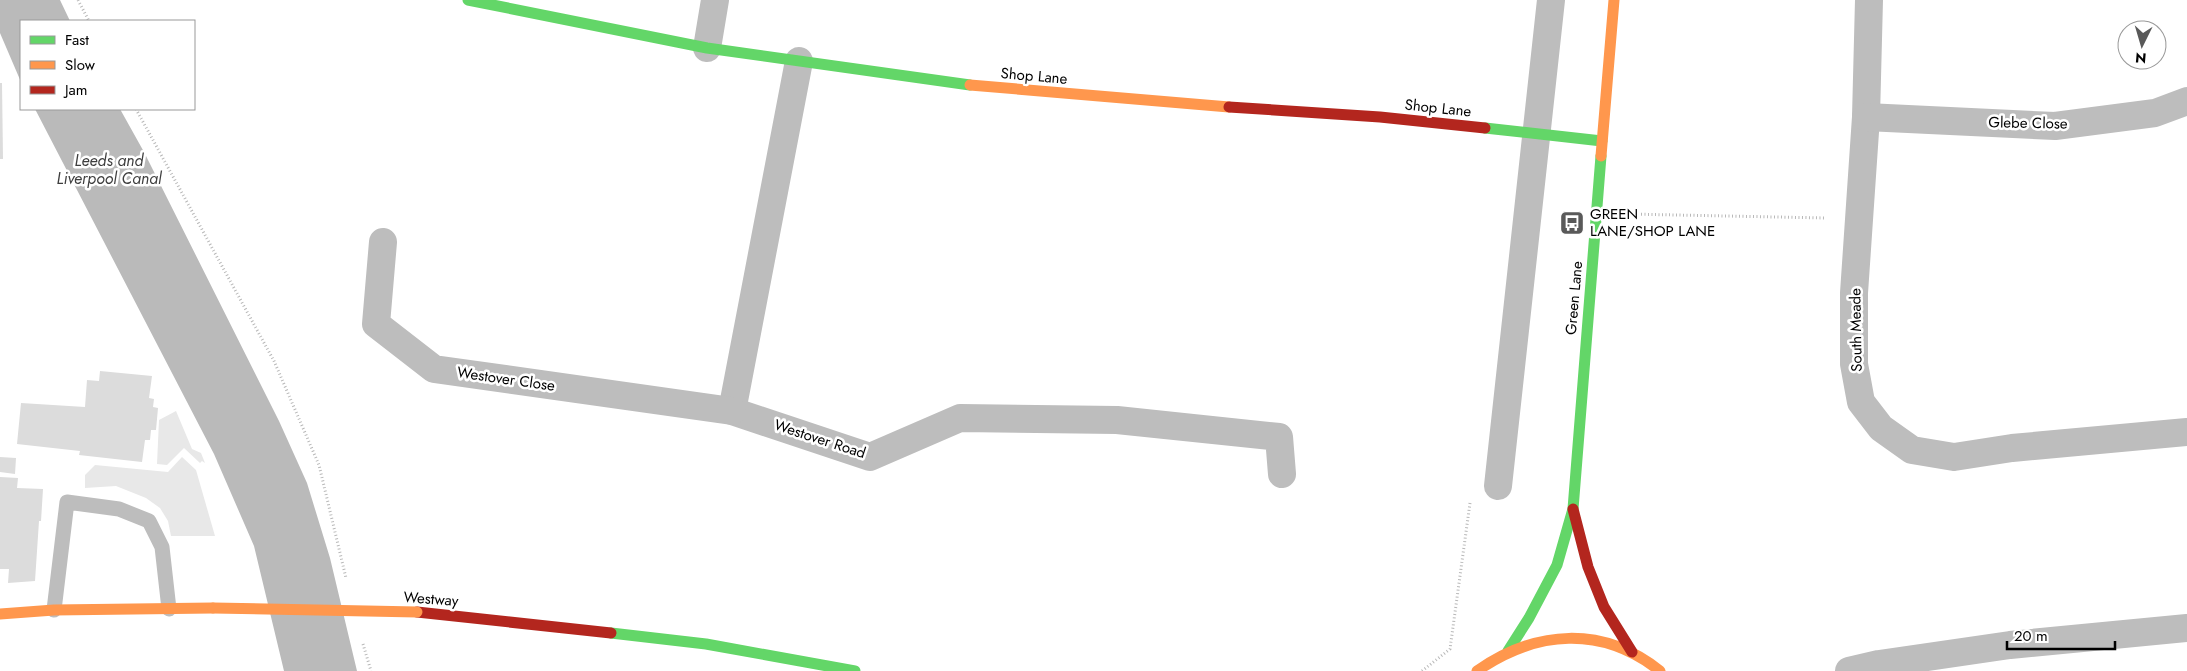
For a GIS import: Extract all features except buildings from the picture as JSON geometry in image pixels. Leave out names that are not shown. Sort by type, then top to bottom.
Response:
[{"type":"main road","name":"Shop Lane","points":[[468,0],[707,48],[948,83],[1177,103],[1380,117],[1602,141]]},
{"type":"main road","name":"Green Lane","points":[[1508,651],[1529,618],[1557,565],[1573,509],[1614,0]]},
{"type":"main road","name":"Green Lane","points":[[1573,509],[1588,567],[1604,607],[1632,652]]},
{"type":"main road","name":"Westway","points":[[0,614],[54,610],[213,608],[417,612],[512,621],[706,644],[855,671]]},
{"type":"main road","points":[[1477,671],[1508,651],[1540,641],[1573,638],[1602,642],[1632,652],[1660,671]]},
{"type":"street","points":[[707,48],[715,0]]},
{"type":"street","points":[[1498,486],[1551,0]]},
{"type":"street","name":"South Meade","points":[[1870,0],[1866,117],[1854,293],[1854,364],[1861,402],[1881,428],[1912,450],[1954,457],[2012,448],[2187,432]]},
{"type":"street","points":[[732,411],[799,61]]},
{"type":"street","name":"Glebe Close","points":[[1866,117],[2055,126],[2155,113],[2187,101]]},
{"type":"street","name":"Westover Close","points":[[383,242],[376,324],[434,369],[732,411]]},
{"type":"street","name":"Westover Road","points":[[732,411],[870,457],[960,418],[1117,420],[1279,437],[1282,474]]},
{"type":"street","points":[[1849,671],[1879,664],[2010,645],[2187,628]]},
{"type":"lane","points":[[54,610],[67,502],[119,509],[149,522],[162,547],[169,609]]},
{"type":"path","points":[[78,0],[88,20]]},
{"type":"path","points":[[137,110],[274,361],[319,465],[347,581]]},
{"type":"path","points":[[1596,213],[1859,219]]},
{"type":"path","points":[[1422,671],[1450,648],[1472,485],[1498,486]]},
{"type":"path","points":[[361,635],[370,671]]},
{"type":"shaded area","points":[[176,411],[192,449],[201,453],[205,463],[202,461],[200,463],[184,448],[167,465],[157,464],[159,420]]},
{"type":"shaded area","points":[[182,457],[196,470],[215,536],[171,536],[168,521],[160,508],[146,498],[116,486],[85,488],[85,475],[95,465],[168,472]]},
{"type":"water","points":[[0,0],[60,0],[70,20],[20,20],[20,80],[0,33]]},
{"type":"water","name":"Leeds and Liverpool Canal","points":[[36,110],[121,110],[144,152],[279,421],[307,483],[330,558],[357,671],[284,671],[254,546],[214,454]]},
{"type":"traffic: fast","points":[[468,0],[707,48],[970,85]]},
{"type":"traffic: fast","points":[[1485,128],[1602,141]]},
{"type":"traffic: fast","points":[[1508,651],[1529,618],[1557,565],[1573,509],[1601,156]]},
{"type":"traffic: fast","points":[[611,633],[706,644],[855,671]]},
{"type":"traffic: slow","points":[[1601,156],[1614,0]]},
{"type":"traffic: slow","points":[[970,85],[1229,107]]},
{"type":"traffic: slow","points":[[0,614],[54,610],[213,608]]},
{"type":"traffic: slow","points":[[213,608],[417,612]]},
{"type":"traffic: slow","points":[[1477,671],[1499,657],[1522,647],[1569,638],[1592,640],[1615,646],[1638,656],[1660,671]]},
{"type":"traffic: jam","points":[[1229,107],[1380,117],[1485,128]]},
{"type":"traffic: jam","points":[[1573,509],[1588,567],[1604,607],[1632,652]]},
{"type":"traffic: jam","points":[[417,612],[611,633]]},
{"type":"place","name":"GREEN LANE/SHOP LANE","points":[[1572,223]]}]
